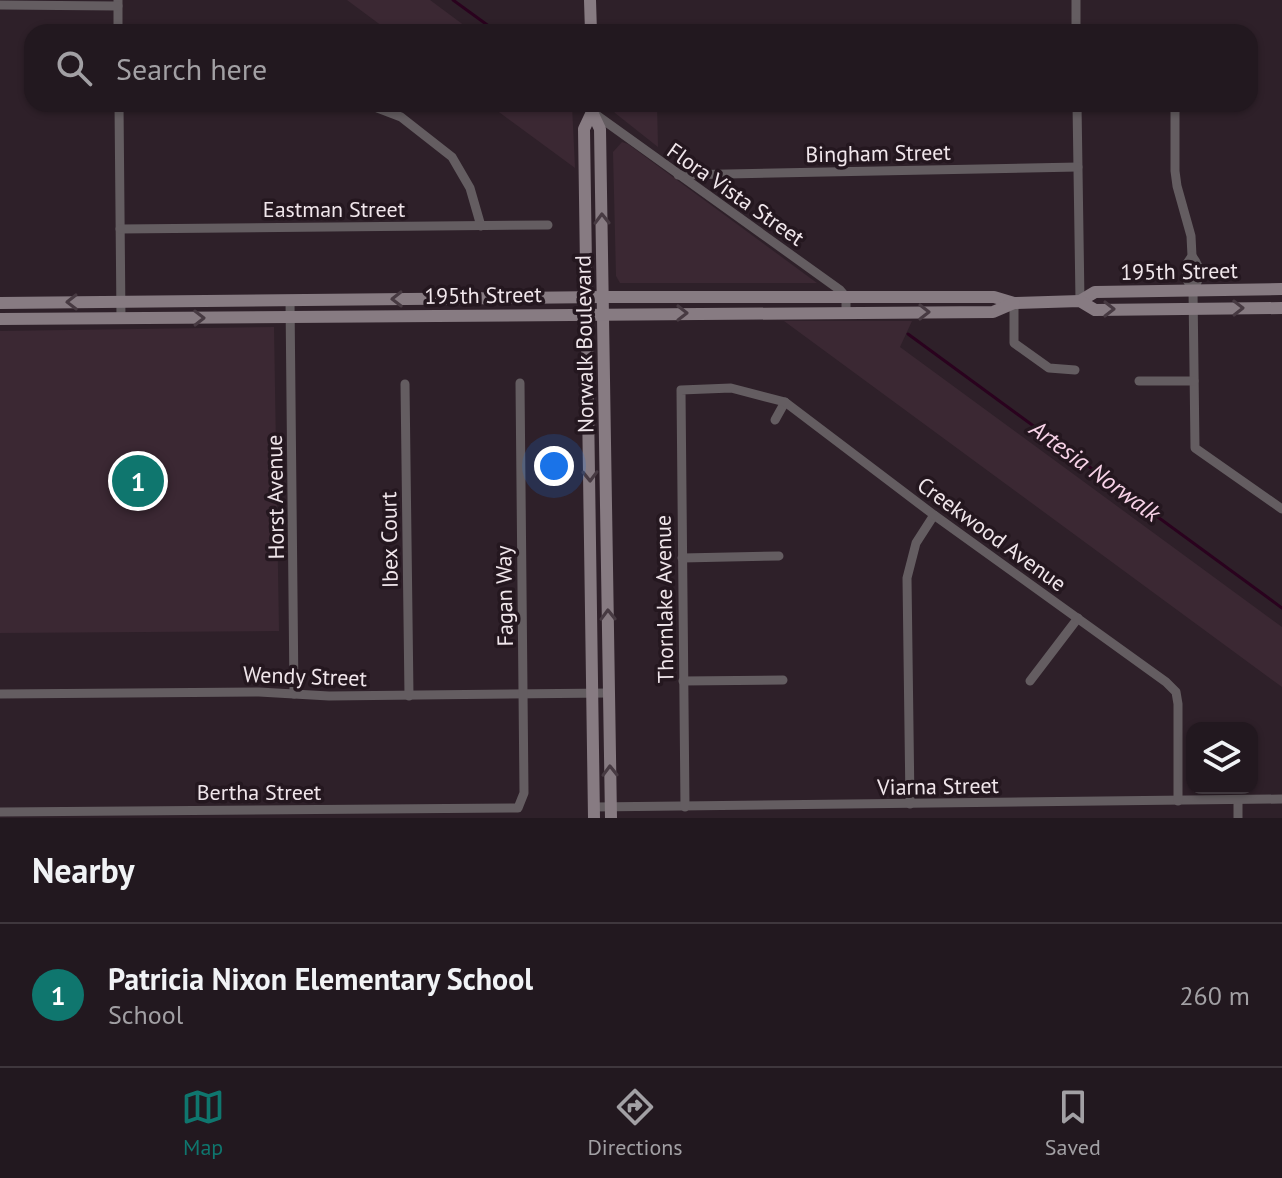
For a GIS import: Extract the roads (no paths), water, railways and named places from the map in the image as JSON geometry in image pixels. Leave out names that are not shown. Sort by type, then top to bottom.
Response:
[{"type":"street","points":[[590,0],[591,24]]},
{"type":"street","points":[[1076,0],[1076,24]]},
{"type":"street","points":[[0,5],[118,3],[118,24]]},
{"type":"street","points":[[119,112],[121,319]]},
{"type":"street","points":[[388,112],[401,117],[452,157],[470,188],[481,226]]},
{"type":"street","name":"Norwalk Boulevard","points":[[590,112],[584,129],[594,813]]},
{"type":"street","name":"Norwalk Boulevard","points":[[594,112],[600,129],[611,812]]},
{"type":"street","name":"Flora Vista Street","points":[[597,112],[846,297]]},
{"type":"street","points":[[1077,112],[1080,301]]},
{"type":"street","points":[[1175,112],[1175,171],[1191,236],[1192,256],[1186,265],[1187,280],[1193,290],[1195,448],[1282,509]]},
{"type":"street","name":"Bingham Street","points":[[678,175],[1078,167]]},
{"type":"street","name":"Eastman Street","points":[[120,229],[548,225]]},
{"type":"street","name":"195th Street","points":[[0,303],[587,297],[994,297],[1014,303],[1080,301],[1095,292],[1282,289]]},
{"type":"street","points":[[846,297],[846,313]]},
{"type":"street","name":"Horst Avenue","points":[[290,300],[294,694]]},
{"type":"street","name":"195th Street","points":[[1080,301],[1095,310],[1282,308]]},
{"type":"street","points":[[1014,303],[1014,343],[1049,368],[1075,370]]},
{"type":"street","name":"195th Street","points":[[0,319],[993,312],[1014,303]]},
{"type":"street","points":[[1139,381],[1194,381]]},
{"type":"street","name":"Fagan Way","points":[[518,808],[524,793],[520,383]]},
{"type":"street","name":"Ibex Court","points":[[405,384],[409,696]]},
{"type":"street","name":"Creekwood Avenue","points":[[681,390],[731,388],[785,402],[934,515],[1166,682],[1176,692],[1178,704],[1178,801]]},
{"type":"street","name":"Thornlake Avenue","points":[[681,390],[685,807]]},
{"type":"street","points":[[775,420],[785,402]]},
{"type":"street","points":[[910,804],[907,578],[916,543],[934,515]]},
{"type":"street","points":[[682,558],[779,556]]},
{"type":"street","points":[[1030,681],[1078,618]]},
{"type":"street","points":[[683,681],[783,680]]},
{"type":"street","name":"Wendy Street","points":[[0,694],[259,692],[409,696],[609,693]]},
{"type":"street","name":"Viarna Street","points":[[594,813],[685,807],[1282,799]]},
{"type":"street","points":[[1238,800],[1238,818]]},
{"type":"street","name":"Bertha Street","points":[[0,812],[518,808]]},
{"type":"waterway","name":"Artesia Norwalk","points":[[453,0],[486,24]]},
{"type":"waterway","name":"Artesia Norwalk","points":[[908,334],[1282,608]]},
{"type":"place","name":"Patricia Nixon Elementary School","points":[[138,481]]}]
